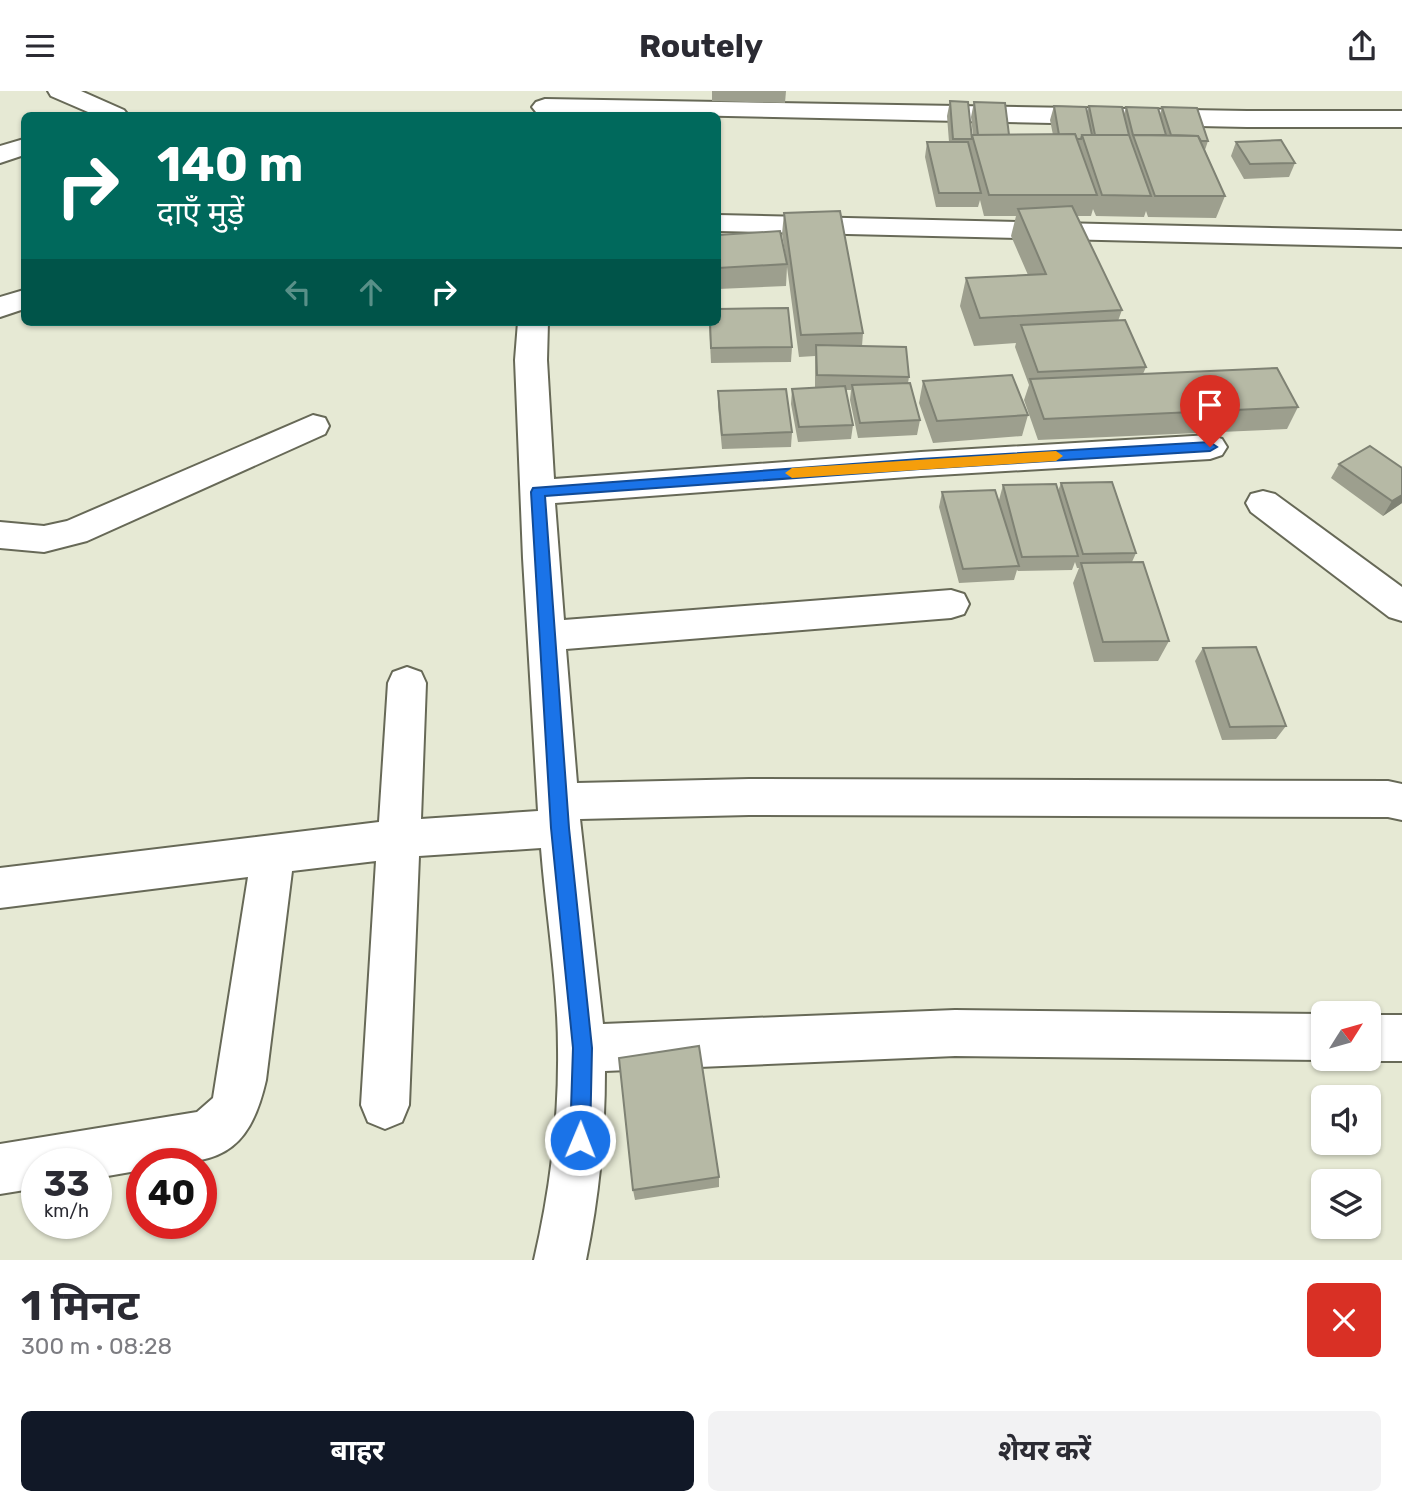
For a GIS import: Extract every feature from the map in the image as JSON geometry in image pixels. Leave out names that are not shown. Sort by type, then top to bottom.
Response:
[{"type":"street","points":[[60,91],[108,112]]},
{"type":"street","points":[[1230,91],[1247,119]]},
{"type":"street","points":[[546,104],[1247,119],[1402,119]]},
{"type":"street","points":[[0,155],[21,148]]},
{"type":"street","points":[[721,223],[1402,239]]},
{"type":"street","points":[[0,308],[21,300]]},
{"type":"street","points":[[533,326],[531,360],[538,492],[559,814],[582,1048],[580,1140],[571,1210],[560,1260]]},
{"type":"street","points":[[0,535],[44,539],[75,532],[313,426]]},
{"type":"street","points":[[538,492],[907,465],[1210,447]]},
{"type":"street","points":[[1264,503],[1402,607]]},
{"type":"street","points":[[547,636],[951,604]]},
{"type":"street","points":[[385,1105],[407,683]]},
{"type":"street","points":[[0,888],[398,839],[559,814],[749,797],[1388,799],[1402,802]]},
{"type":"street","points":[[0,1169],[200,1136],[225,1124],[233,1114],[242,1080],[273,855]]},
{"type":"street","points":[[582,1048],[955,1033],[1311,1037]]},
{"type":"street","points":[[1381,1038],[1402,1038]]},
{"type":"building","points":[[950,101],[968,102],[972,139],[953,139]]},
{"type":"building","points":[[974,102],[1005,103],[1009,135],[978,135]]},
{"type":"building","points":[[1054,106],[1086,107],[1092,135],[1082,135],[1081,139],[1077,139],[1075,134],[1059,135]]},
{"type":"building","points":[[1089,106],[1122,107],[1129,135],[1095,135]]},
{"type":"building","points":[[1126,107],[1158,108],[1166,135],[1133,135]]},
{"type":"building","points":[[1162,107],[1197,108],[1208,141],[1201,141],[1198,136],[1171,135]]},
{"type":"building","points":[[1075,134],[1097,195],[989,195],[972,135]]},
{"type":"building","points":[[1082,135],[1129,135],[1151,196],[1102,195]]},
{"type":"building","points":[[1133,135],[1198,136],[1225,196],[1155,196]]},
{"type":"building","points":[[1281,140],[1295,163],[1250,164],[1236,142]]},
{"type":"building","points":[[927,142],[968,142],[981,193],[939,193]]},
{"type":"building","points":[[1072,206],[1122,310],[980,318],[966,278],[1046,274],[1018,209]]},
{"type":"building","points":[[840,211],[863,333],[801,335],[784,213]]},
{"type":"building","points":[[780,231],[787,264],[721,268],[721,235]]},
{"type":"building","points":[[788,308],[792,347],[711,348],[710,326],[721,326],[721,309]]},
{"type":"building","points":[[1125,320],[1146,367],[1038,372],[1021,325]]},
{"type":"building","points":[[816,345],[906,347],[909,377],[817,375]]},
{"type":"building","points":[[1277,368],[1298,407],[1044,419],[1030,379]]},
{"type":"building","points":[[1012,375],[1028,415],[937,421],[923,381]]},
{"type":"building","points":[[910,383],[920,420],[860,423],[852,385]]},
{"type":"building","points":[[845,386],[853,425],[799,427],[792,389]]},
{"type":"building","points":[[786,389],[792,432],[722,435],[718,391]]},
{"type":"building","points":[[1370,446],[1402,468],[1402,495],[1392,501],[1339,464]]},
{"type":"building","points":[[1112,482],[1136,553],[1083,554],[1061,483]]},
{"type":"building","points":[[1056,484],[1078,556],[1022,557],[1003,485]]},
{"type":"building","points":[[995,490],[1019,566],[963,569],[942,492]]},
{"type":"building","points":[[1143,562],[1169,641],[1103,642],[1081,563]]},
{"type":"building","points":[[1256,647],[1286,726],[1230,727],[1203,648]]},
{"type":"building","points":[[699,1046],[719,1177],[633,1190],[619,1058]]},
{"type":"slow traffic","points":[[792,473],[1056,456]]},
{"type":"route","points":[[580,1140],[582,1048],[560,828],[538,492],[920,464],[1210,447]]}]
